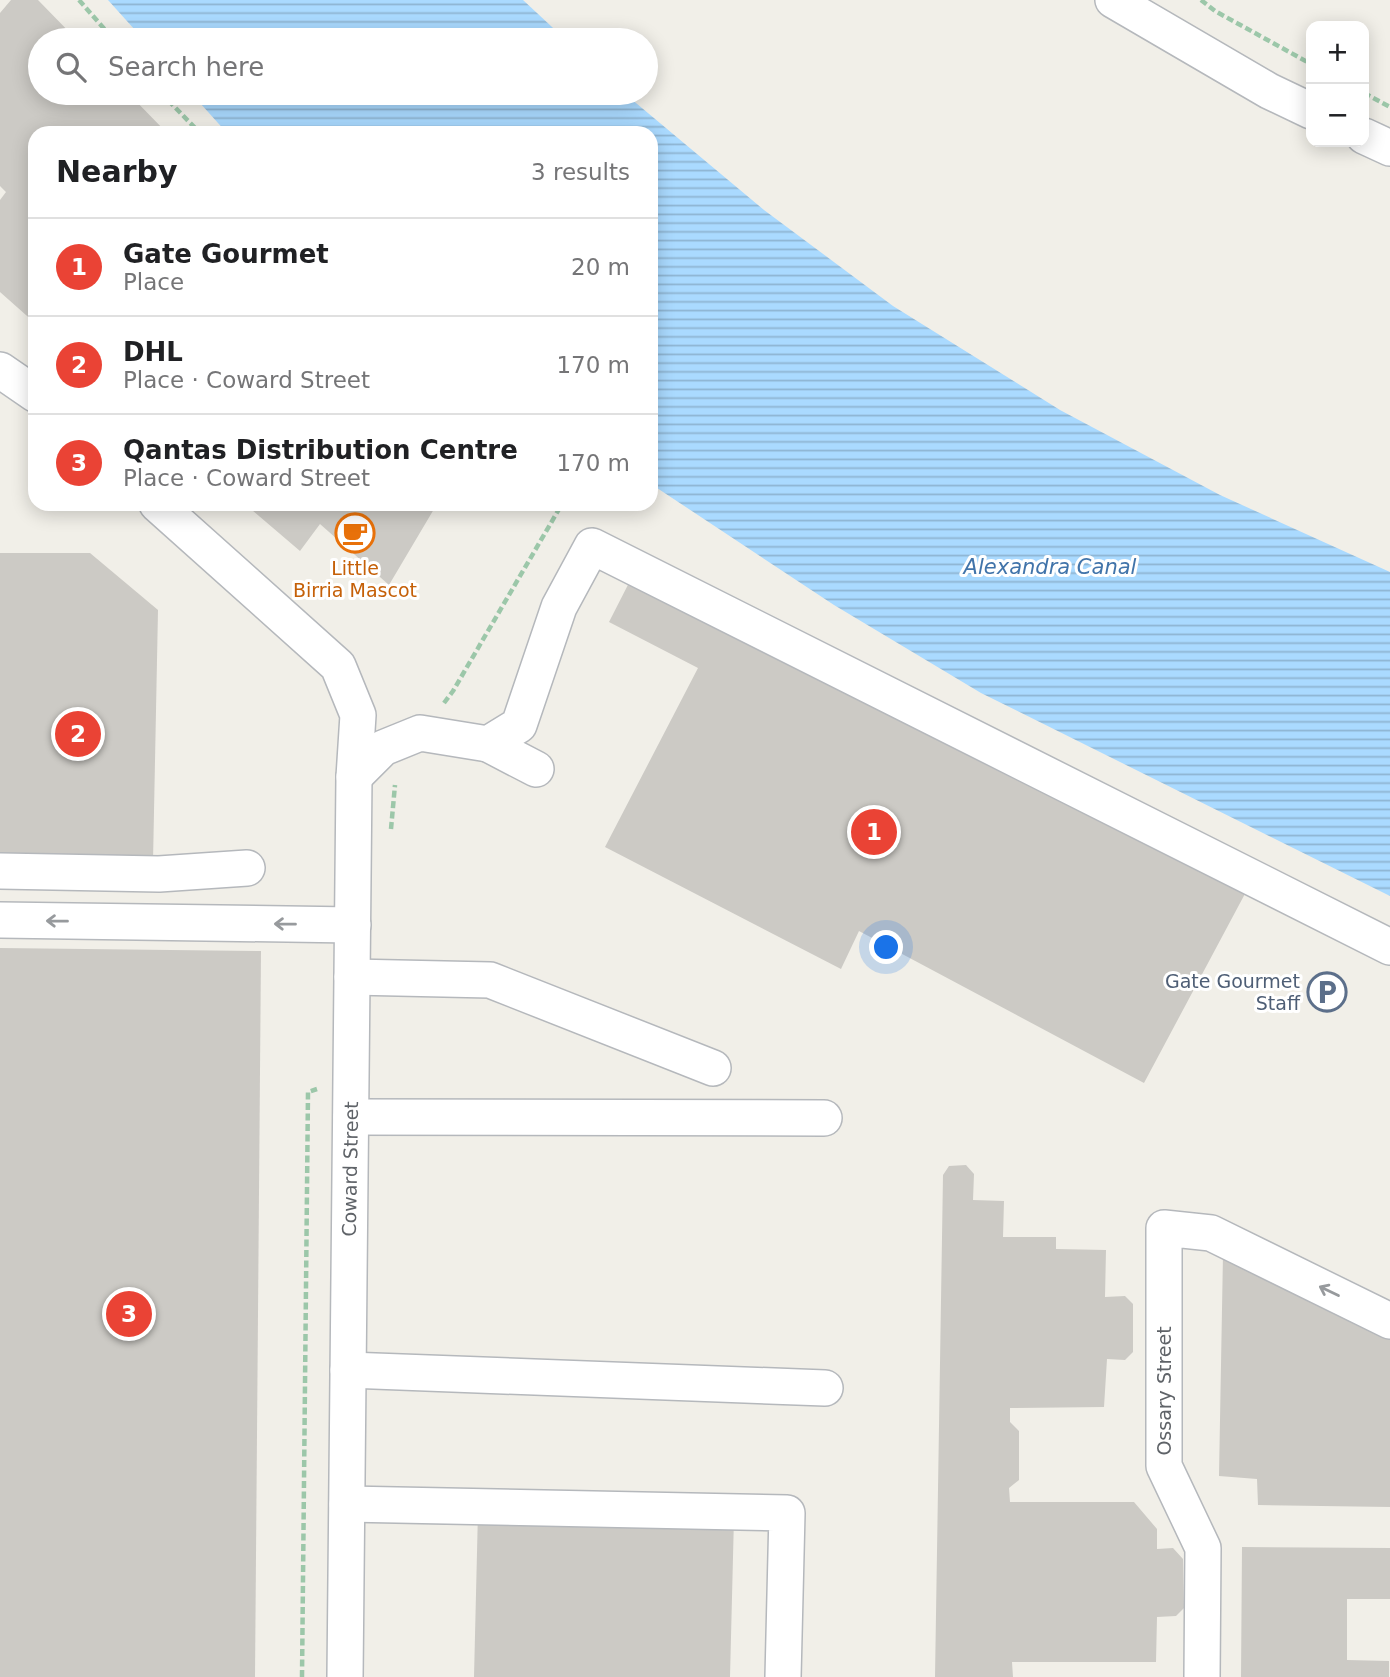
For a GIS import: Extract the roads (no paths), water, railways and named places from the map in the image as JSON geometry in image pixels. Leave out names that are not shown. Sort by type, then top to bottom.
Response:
[{"type":"street","points":[[1114,0],[1269,91],[1306,109]]},
{"type":"street","points":[[1369,138],[1390,148]]},
{"type":"street","points":[[0,370],[28,389]]},
{"type":"street","name":"Coward Street","points":[[165,511],[338,666],[358,715],[354,777],[345,1677]]},
{"type":"street","points":[[488,744],[519,725],[559,607],[592,546],[1390,947]]},
{"type":"street","points":[[354,777],[383,748],[421,733],[488,744],[536,769]]},
{"type":"street","points":[[0,871],[159,874],[247,868]]},
{"type":"street","points":[[0,920],[353,925]]},
{"type":"street","points":[[352,977],[490,980],[713,1068]]},
{"type":"street","points":[[351,1117],[824,1118]]},
{"type":"street","name":"Ossary Street","points":[[1202,1677],[1203,1548],[1164,1466],[1164,1228],[1211,1233],[1390,1321]]},
{"type":"street","points":[[348,1370],[825,1388]]},
{"type":"street","points":[[347,1504],[787,1513],[783,1677]]},
{"type":"water","points":[[108,0],[523,0],[553,28],[133,28]]},
{"type":"water","name":"Alexandra Canal","points":[[202,105],[638,105],[764,210],[893,306],[1060,410],[1220,495],[1390,572],[1390,896],[981,693],[834,605],[658,489],[658,126],[221,126]]},
{"type":"place","name":"Little Birria Mascot","points":[[355,533]]},
{"type":"place","name":"DHL","points":[[78,734]]},
{"type":"place","name":"Gate Gourmet","points":[[874,832]]},
{"type":"place","name":"Gate Gourmet Staff","points":[[1327,992]]},
{"type":"place","name":"Qantas Distribution Centre","points":[[129,1314]]}]
